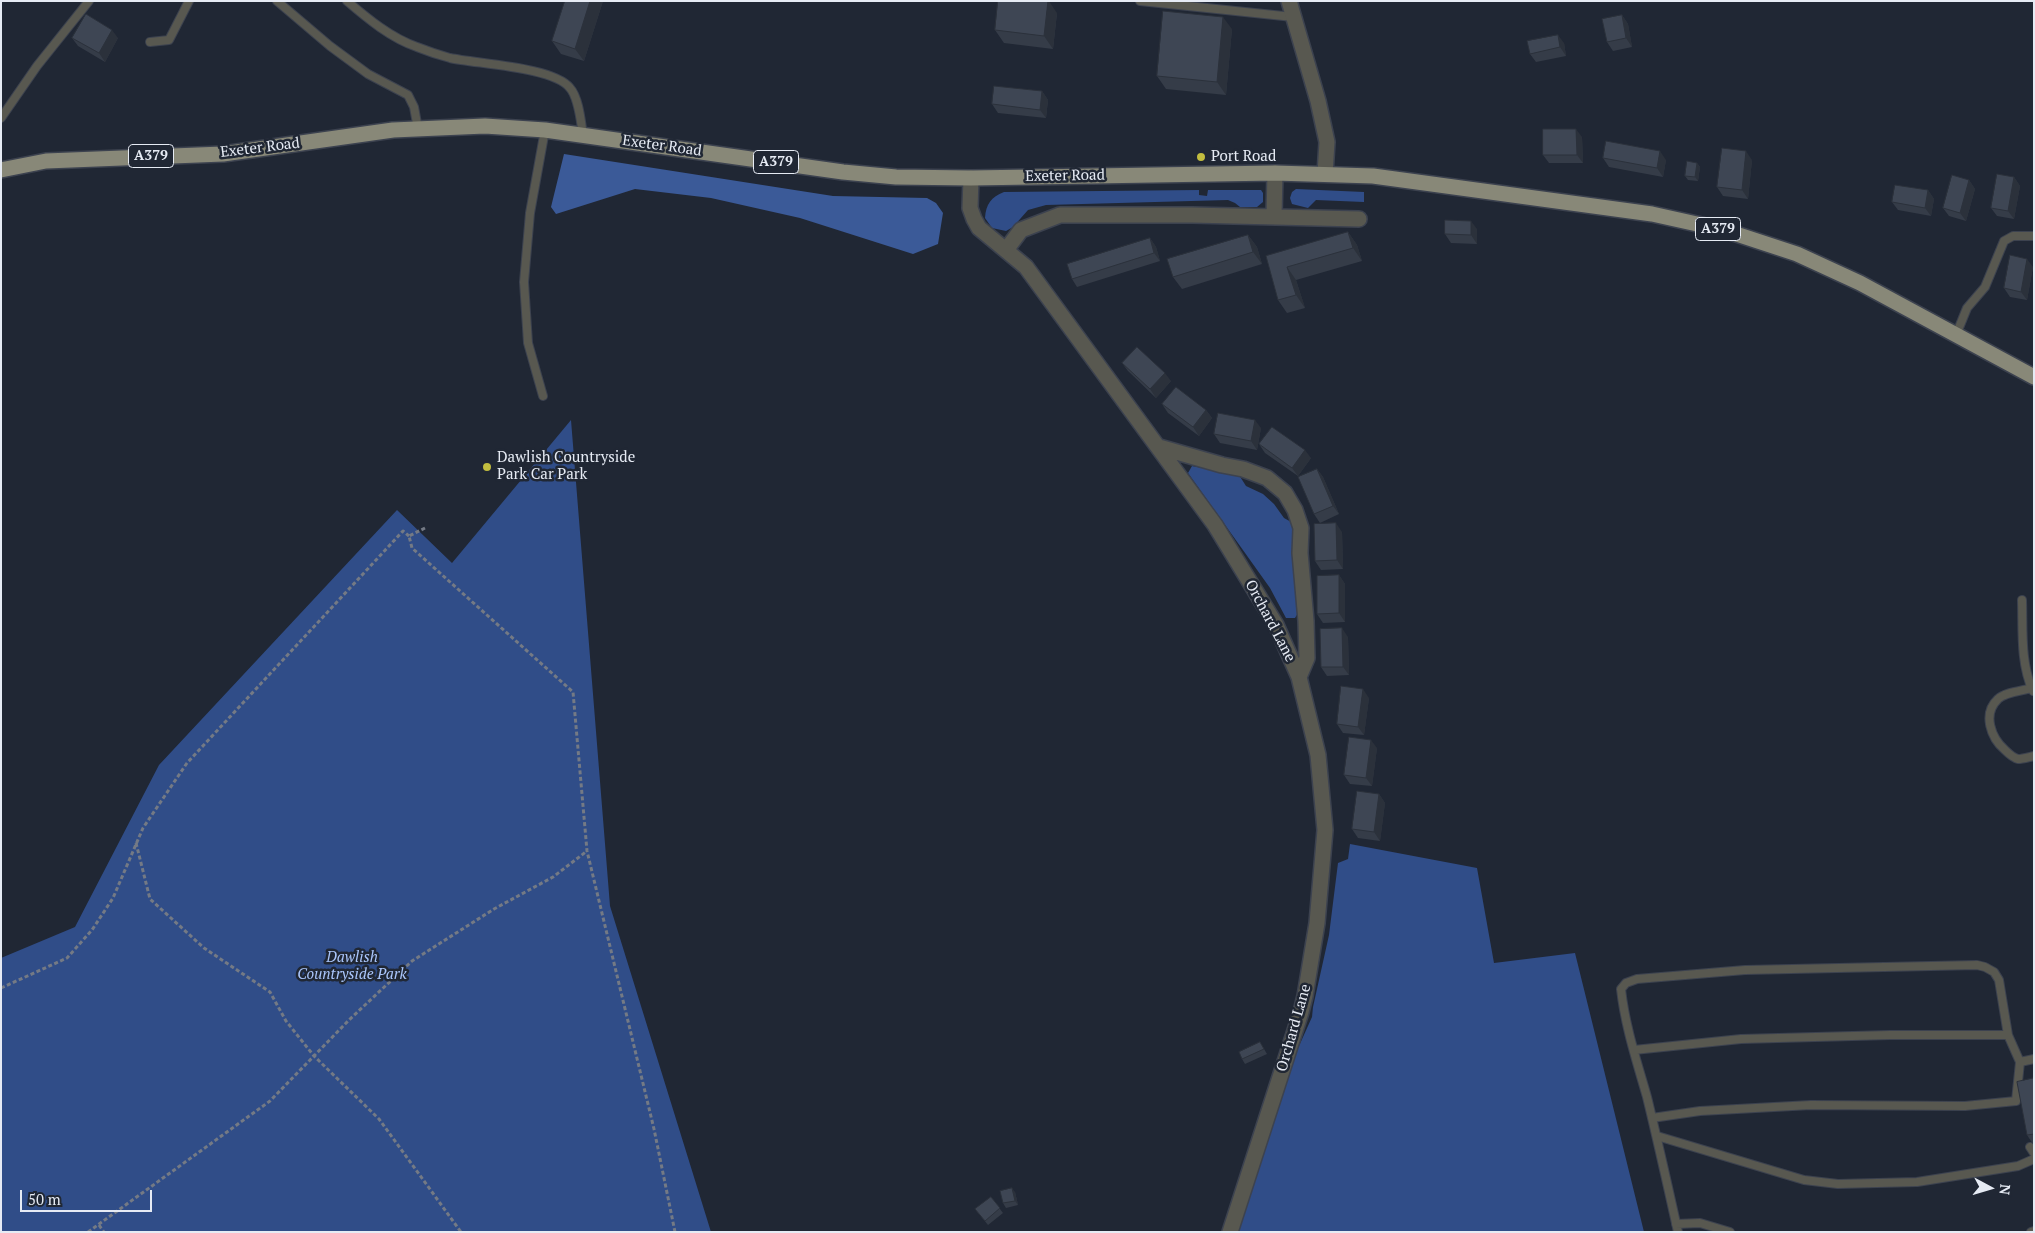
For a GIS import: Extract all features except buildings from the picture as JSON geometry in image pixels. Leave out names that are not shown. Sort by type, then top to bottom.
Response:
[{"type":"main road","name":"Exeter Road","points":[[1,170],[46,161],[232,153],[392,130],[486,126],[545,130],[843,172],[896,177],[971,178],[1275,173],[1325,174]]},
{"type":"main road","name":"A379","points":[[1325,174],[1373,176],[1454,186],[1652,214],[1724,230],[1797,254],[1860,282],[2034,377]]},
{"type":"street","points":[[1289,1],[1318,101],[1327,142],[1325,174]]},
{"type":"street","points":[[1274,216],[1275,173]]},
{"type":"street","name":"Orchard Lane","points":[[971,178],[970,208],[979,228],[1026,267],[1215,525],[1276,625],[1299,677],[1318,755],[1325,830],[1317,923],[1303,1004],[1230,1232]]},
{"type":"street","points":[[1006,250],[1021,230],[1060,215],[1274,216],[1359,219]]},
{"type":"street","points":[[1159,447],[1243,469],[1267,478],[1285,493],[1295,510],[1301,528],[1300,553],[1306,621],[1306,658],[1299,677]]},
{"type":"lane","points":[[1,118],[38,66],[89,1]]},
{"type":"lane","points":[[150,42],[169,40],[189,1]]},
{"type":"lane","points":[[277,1],[330,46],[368,74],[408,95],[414,107],[418,129]]},
{"type":"lane","points":[[347,1],[381,28],[414,46],[448,58],[539,72],[558,78],[571,88],[583,136]]},
{"type":"lane","points":[[1140,1],[1293,17]]},
{"type":"lane","points":[[543,396],[528,344],[524,282],[530,213],[545,130]]},
{"type":"lane","points":[[1956,334],[1967,308],[1985,287],[2004,241],[2013,236],[2034,236]]},
{"type":"lane","points":[[2022,600],[2024,660],[2028,680],[2033,690],[1999,697],[1994,704],[1989,719],[1996,742],[2007,752],[2018,759],[2034,756]]},
{"type":"lane","points":[[1652,1118],[1700,1111],[1811,1105],[1965,1106],[2016,1101],[2020,1062],[2008,1035],[1999,980],[1994,972],[1985,967],[1968,966],[1745,970],[1637,979],[1626,983],[1621,990],[1622,1003],[1634,1050],[1652,1118],[1657,1136],[1677,1228],[1700,1222],[1730,1232]]},
{"type":"lane","points":[[1634,1050],[1741,1039],[1890,1035],[2008,1035]]},
{"type":"lane","points":[[2020,1062],[2034,1059]]},
{"type":"lane","points":[[1657,1136],[1804,1180],[1838,1184],[1917,1182],[2018,1166],[2034,1159]]},
{"type":"path","points":[[410,536],[425,528]]},
{"type":"path","points":[[1,988],[67,958],[92,930],[113,898],[143,828],[187,763],[402,531],[410,536],[412,548],[573,692],[587,851],[654,1128],[675,1232]]},
{"type":"path","points":[[136,843],[150,899],[204,948],[270,992],[286,1021],[314,1056],[379,1119],[461,1232]]},
{"type":"path","points":[[88,1232],[270,1101],[412,961],[494,909],[553,877],[587,851]]},
{"type":"path","points":[[99,1225],[104,1232]]},
{"type":"green space","points":[[1296,189],[1364,192],[1364,202],[1316,200],[1308,208],[1292,204],[1290,198],[1292,192]]},
{"type":"green space","points":[[1199,190],[1199,195],[1207,196],[1208,190],[1261,190],[1263,202],[1257,207],[1240,207],[1228,200],[1046,205],[1028,210],[1013,227],[1006,231],[992,228],[985,218],[990,202],[1004,192]]},
{"type":"green space","name":"Dawlish Countryside Park","points":[[571,420],[610,906],[711,1232],[1,1232],[1,958],[75,927],[159,765],[397,510],[452,563]]},
{"type":"green space","points":[[1192,466],[1239,475],[1246,486],[1263,494],[1274,504],[1284,518],[1293,523],[1298,613],[1295,618],[1286,618],[1270,588],[1188,473]]},
{"type":"green space","points":[[1350,844],[1477,868],[1494,963],[1575,953],[1644,1232],[1237,1232],[1290,1066],[1312,1017],[1329,935],[1338,863],[1348,859]]},
{"type":"shaded area","points":[[564,154],[833,196],[927,198],[936,203],[943,213],[938,244],[913,254],[800,218],[711,198],[635,189],[556,214],[551,207]]},
{"type":"place","name":"Port Road","points":[[1201,157]]},
{"type":"place","name":"Dawlish Countryside Park Car Park","points":[[487,467]]}]
